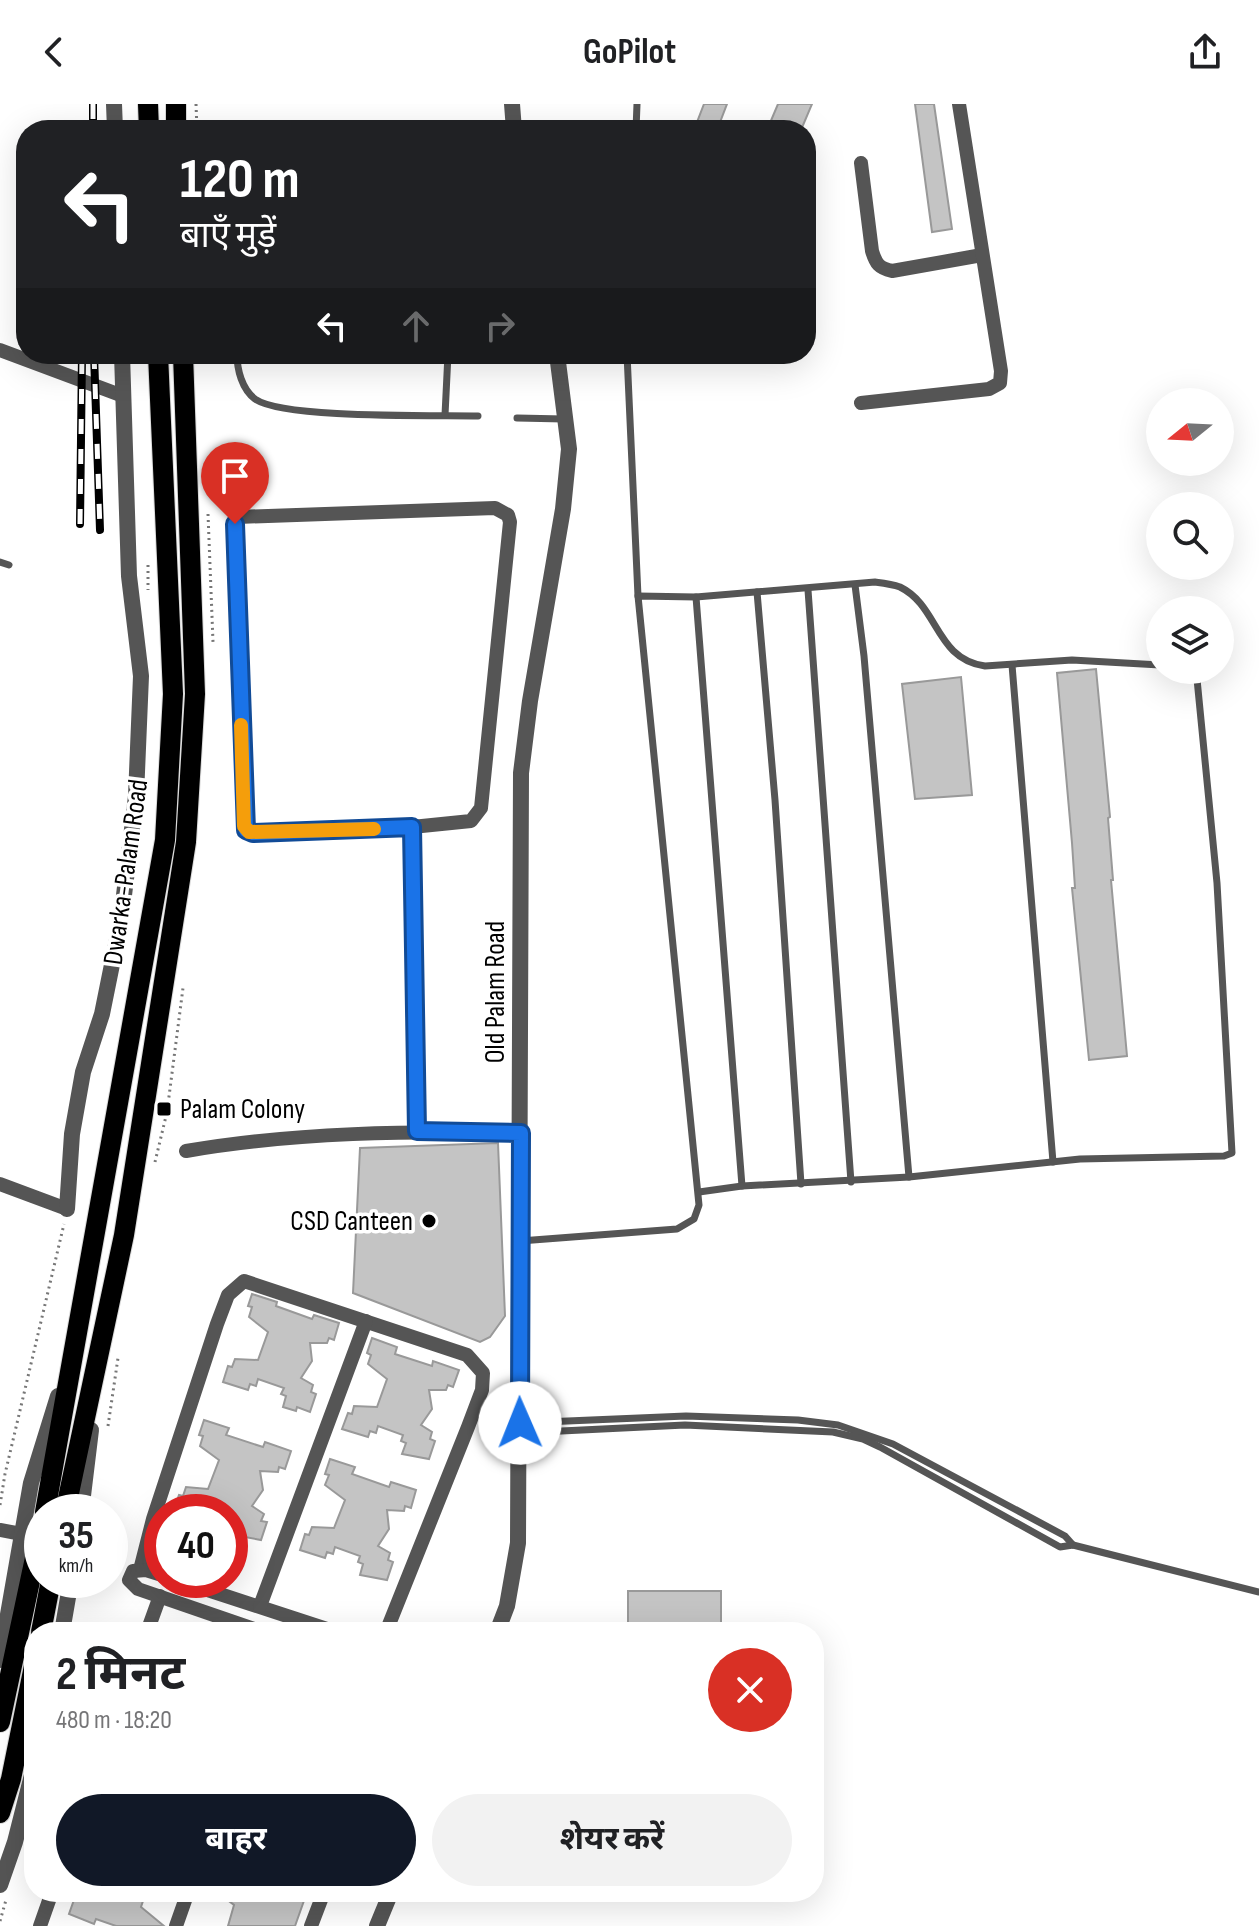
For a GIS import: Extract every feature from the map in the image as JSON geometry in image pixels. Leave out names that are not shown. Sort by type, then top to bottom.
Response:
[{"type":"main road","name":"Dwarka-Palam Road","points":[[48,1494],[165,840],[173,694],[158,364]]},
{"type":"main road","name":"Dwarka-Palam Road","points":[[69,1494],[124,1235],[186,842],[195,694],[183,364]]},
{"type":"main road","points":[[0,1722],[26,1598]]},
{"type":"main road","points":[[43,1622],[48,1598]]},
{"type":"main road","points":[[0,1813],[11,1779],[24,1715]]},
{"type":"street","points":[[861,403],[989,389],[1000,383],[1001,371],[959,104]]},
{"type":"street","points":[[861,163],[872,251],[882,269],[892,271],[982,255]]},
{"type":"street","points":[[37,364],[123,396]]},
{"type":"street","points":[[0,1184],[67,1209],[72,1134],[83,1072],[102,1014],[121,920],[136,796],[141,676],[129,576],[122,364]]},
{"type":"street","name":"Old Palam Road","points":[[501,1622],[507,1606],[518,1543],[521,773],[530,701],[563,509],[569,449],[558,364]]},
{"type":"street","points":[[495,508],[508,515],[510,522],[481,808],[471,821],[412,827],[253,833],[246,830],[235,549],[238,517],[495,508]]},
{"type":"street","points":[[412,827],[417,1131]]},
{"type":"street","points":[[186,1151],[247,1141],[417,1131],[521,1133]]},
{"type":"street","points":[[140,1570],[153,1519],[228,1295],[244,1281],[467,1355],[483,1373],[482,1390],[473,1415],[390,1622]]},
{"type":"street","points":[[260,1606],[366,1321]]},
{"type":"street","points":[[83,1494],[101,1344]]},
{"type":"street","points":[[0,1660],[31,1483],[75,1345]]},
{"type":"street","points":[[0,1530],[22,1534]]},
{"type":"street","points":[[144,1571],[133,1571],[130,1575],[131,1585],[144,1590]]},
{"type":"street","points":[[64,1622],[68,1598]]},
{"type":"street","points":[[151,1622],[159,1598]]},
{"type":"street","points":[[166,1598],[234,1622]]},
{"type":"street","points":[[234,1598],[307,1622]]},
{"type":"street","points":[[0,1885],[24,1806]]},
{"type":"street","points":[[40,1926],[48,1902]]},
{"type":"street","points":[[176,1926],[184,1902]]},
{"type":"street","points":[[311,1926],[320,1902]]},
{"type":"street","points":[[377,1926],[387,1902]]},
{"type":"lane","points":[[237,364],[247,392],[258,401],[275,406],[347,413],[478,416]]},
{"type":"lane","points":[[445,415],[448,364]]},
{"type":"lane","points":[[520,1241],[677,1229],[694,1219],[699,1205],[638,596],[627,364]]},
{"type":"lane","points":[[517,418],[566,419]]},
{"type":"lane","points":[[638,596],[696,597],[875,582],[902,588],[926,613],[958,658],[973,665],[1083,660],[1146,664]]},
{"type":"lane","points":[[855,585],[864,656],[909,1177]]},
{"type":"lane","points":[[808,590],[851,1182]]},
{"type":"lane","points":[[757,592],[775,800],[801,1184]]},
{"type":"lane","points":[[696,597],[742,1186]]},
{"type":"lane","points":[[1012,665],[1053,1162]]},
{"type":"lane","points":[[699,1192],[742,1186],[851,1182],[1121,1156],[1224,1156],[1232,1153],[1217,883],[1197,684]]},
{"type":"lane","points":[[520,1428],[686,1416],[798,1420],[838,1425],[893,1444],[1065,1536],[1073,1545]]},
{"type":"lane","points":[[520,1428],[685,1425],[833,1432],[863,1439],[880,1447],[1060,1547],[1073,1545],[1259,1592]]},
{"type":"building","points":[[704,104],[727,104],[721,120],[698,120]]},
{"type":"building","points":[[778,104],[812,104],[805,120],[771,120]]},
{"type":"building","points":[[915,104],[934,104],[952,229],[932,232]]},
{"type":"building","points":[[1096,669],[1127,1056],[1089,1060],[1072,888],[1075,888],[1072,843],[1057,673]]},
{"type":"building","points":[[961,677],[972,795],[915,799],[902,684]]},
{"type":"building","name":"CSD Canteen","points":[[498,1143],[505,1316],[490,1337],[480,1342],[353,1293],[360,1148]]},
{"type":"building","points":[[252,1294],[312,1319],[314,1315],[339,1323],[334,1340],[329,1338],[327,1343],[310,1343],[312,1361],[301,1378],[313,1385],[311,1392],[316,1394],[310,1412],[297,1407],[296,1411],[283,1407],[286,1396],[281,1394],[284,1388],[258,1379],[256,1386],[250,1384],[248,1390],[223,1382],[228,1366],[232,1367],[235,1359],[258,1360],[268,1332],[249,1317],[252,1307],[248,1306]]},
{"type":"building","points":[[372,1338],[397,1347],[395,1354],[432,1366],[433,1361],[459,1370],[453,1387],[448,1385],[446,1390],[429,1390],[432,1409],[421,1425],[432,1432],[430,1439],[435,1441],[429,1459],[402,1454],[406,1443],[401,1441],[403,1435],[378,1426],[376,1433],[370,1431],[368,1437],[342,1429],[354,1406],[377,1407],[387,1379],[368,1364],[371,1355],[367,1353]]},
{"type":"building","points":[[204,1420],[229,1428],[226,1435],[263,1447],[265,1442],[291,1451],[285,1469],[279,1467],[278,1472],[260,1471],[263,1490],[252,1506],[264,1514],[261,1521],[267,1522],[261,1540],[248,1538],[248,1494],[184,1494],[186,1487],[208,1489],[219,1460],[200,1446],[203,1436],[199,1435]]},
{"type":"building","points":[[330,1459],[355,1467],[352,1474],[389,1487],[391,1482],[416,1490],[411,1508],[405,1506],[404,1511],[387,1510],[389,1529],[378,1546],[390,1553],[388,1560],[393,1562],[387,1580],[360,1575],[363,1564],[358,1562],[360,1556],[335,1547],[333,1554],[327,1552],[325,1558],[300,1550],[305,1534],[309,1535],[312,1527],[334,1528],[345,1500],[325,1485]]},
{"type":"building","points":[[628,1591],[721,1591],[721,1622],[628,1622]]},
{"type":"building","points":[[73,1902],[143,1902],[141,1907],[164,1926],[116,1926],[96,1919],[94,1924],[69,1914]]},
{"type":"building","points":[[230,1902],[304,1902],[295,1926],[228,1926],[234,1905]]},
{"type":"railway","points":[[93,104],[93,120]]},
{"type":"railway","points":[[80,524],[82,364]]},
{"type":"railway","points":[[94,364],[100,530]]},
{"type":"slow traffic","points":[[241,725],[246,830],[253,833],[374,829]]},
{"type":"place","name":"Palam Colony","points":[[164,1109]]},
{"type":"place","name":"CSD Canteen","points":[[429,1221]]},
{"type":"route","points":[[235,524],[244,826],[253,833],[412,827],[417,1131],[521,1133],[520,1423]]}]
